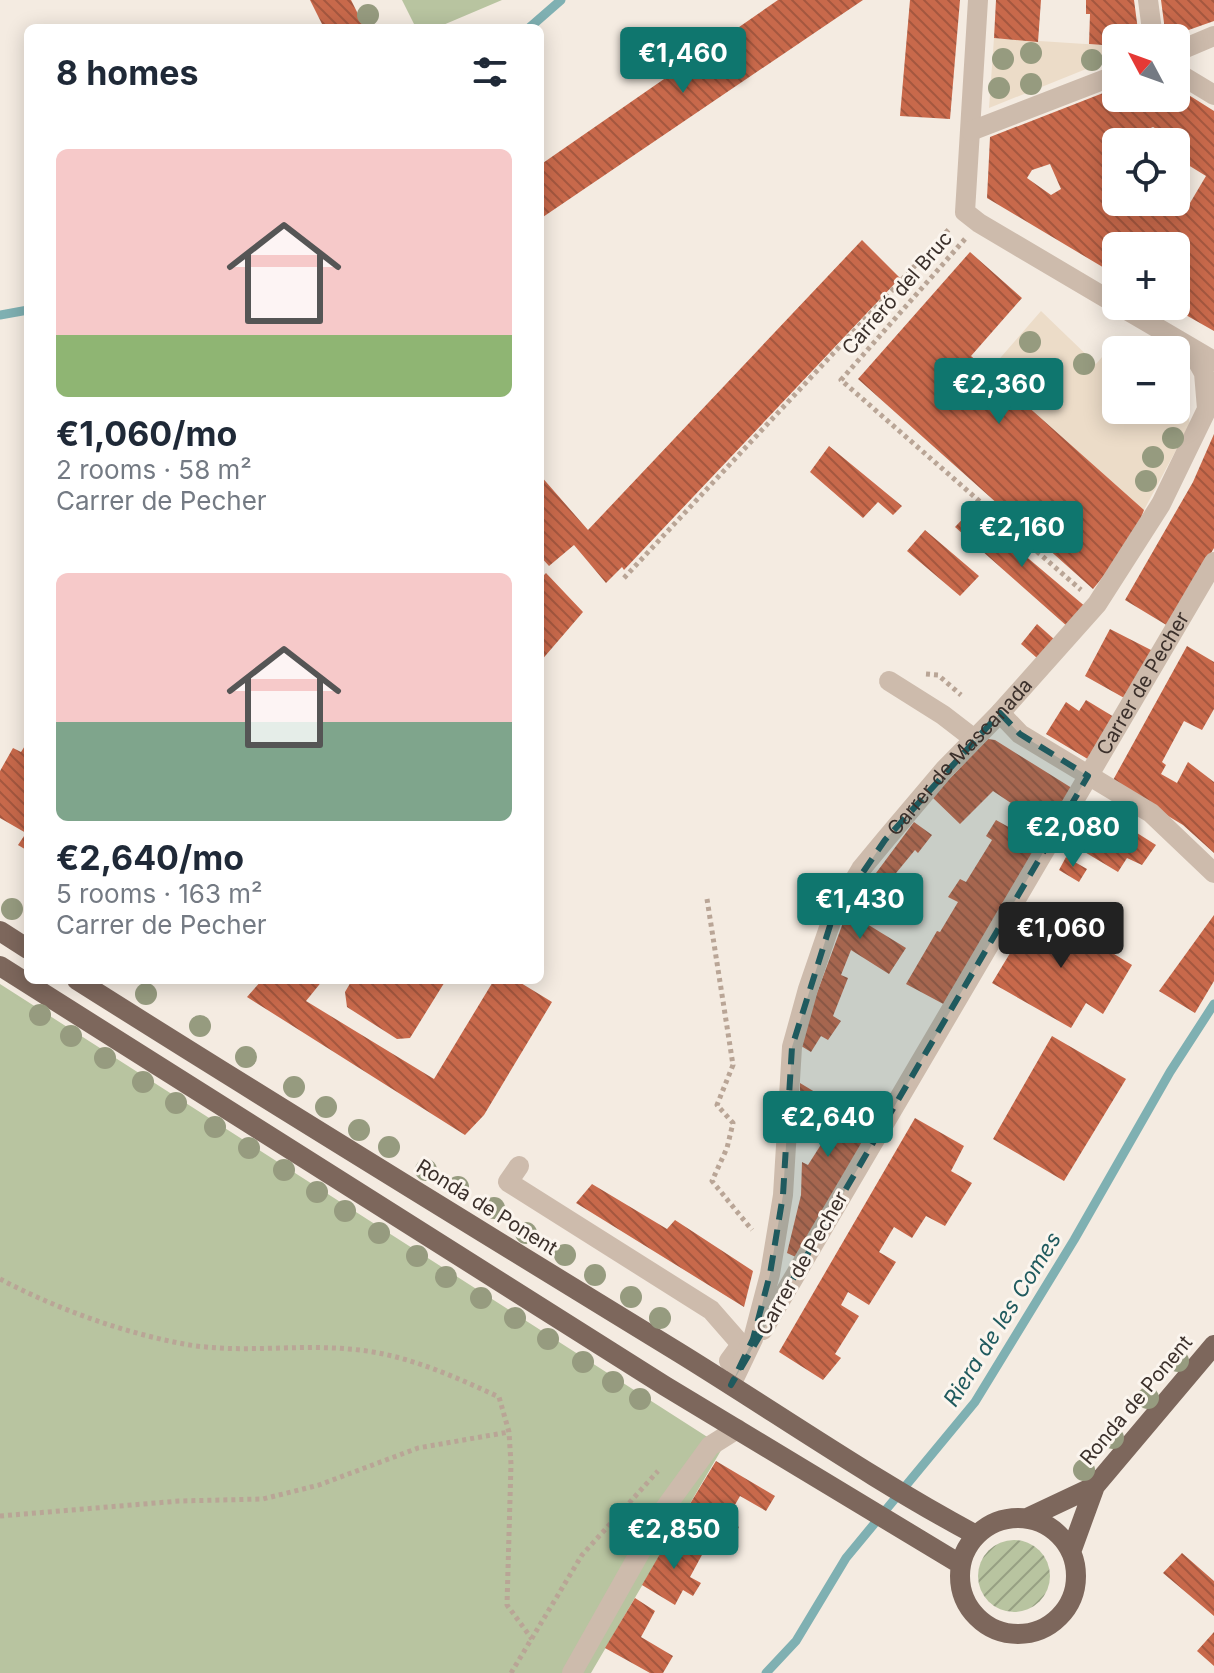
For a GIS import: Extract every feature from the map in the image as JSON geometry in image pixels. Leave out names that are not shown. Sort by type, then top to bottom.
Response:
[{"type":"main road","points":[[0,931],[24,946]]},
{"type":"main road","points":[[0,966],[24,981]]},
{"type":"main road","points":[[29,984],[711,1413],[960,1564]]},
{"type":"main road","name":"Ronda de Ponent","points":[[83,984],[921,1506],[976,1535]]},
{"type":"main road","name":"Ronda de Ponent","points":[[1095,1486],[1214,1345]]},
{"type":"main road","points":[[1027,1518],[1053,1529],[1071,1552],[1076,1582],[1071,1601],[1052,1624],[1024,1634],[995,1630],[971,1612],[962,1594],[960,1564],[966,1549],[976,1535],[999,1521],[1027,1518],[1095,1486]]},
{"type":"main road","points":[[1071,1552],[1095,1486]]},
{"type":"street","points":[[978,0],[971,131],[972,218],[1102,295]]},
{"type":"street","points":[[1148,0],[1151,24]]},
{"type":"street","points":[[1190,46],[1214,36]]},
{"type":"street","points":[[971,131],[1102,80]]},
{"type":"street","points":[[1190,80],[1214,95]]},
{"type":"street","points":[[1143,320],[1170,336]]},
{"type":"street","points":[[1190,348],[1214,361]]},
{"type":"street","name":"Carrer de Mascanada","points":[[724,1381],[753,1339],[770,1274],[783,1195],[792,1047],[833,916],[861,869],[945,769],[1000,713],[1097,604],[1161,504],[1207,409],[1204,373],[1190,348]]},
{"type":"street","name":"Carrer de Pecher","points":[[724,1381],[1214,562]]},
{"type":"street","points":[[889,681],[969,735]]},
{"type":"street","points":[[1000,713],[1020,734],[1151,813],[1214,873]]},
{"type":"street","points":[[519,1166],[508,1182],[711,1310],[740,1346],[724,1381]]},
{"type":"street","points":[[572,1673],[665,1508],[710,1446],[737,1429]]},
{"type":"path","name":"Carreró del Bruc","points":[[624,578],[972,218]]},
{"type":"path","name":"Carreró del Bruc","points":[[972,218],[841,380],[1097,604]]},
{"type":"path","points":[[707,899],[733,1065],[717,1105],[733,1123],[727,1148],[712,1181],[753,1231],[764,1233]]},
{"type":"path","points":[[0,1279],[34,1297],[112,1326],[186,1344],[350,1349],[426,1364],[499,1397],[509,1432],[507,1605],[532,1639]]},
{"type":"path","points":[[0,1516],[179,1501],[263,1499],[319,1485],[418,1448],[509,1432]]},
{"type":"path","points":[[511,1673],[582,1555],[665,1464]]},
{"type":"highlighted area","points":[[1000,713],[1020,734],[1088,776],[731,1385],[753,1339],[770,1274],[783,1195],[792,1047],[833,916],[885,840]]},
{"type":"green space","points":[[402,0],[502,0],[445,24],[414,24]]},
{"type":"green space","points":[[0,984],[723,1447],[591,1673],[0,1673]]},
{"type":"green space","points":[[1007,1540],[1021,1540],[1040,1550],[1050,1569],[1050,1583],[1040,1602],[1021,1612],[1007,1612],[988,1602],[978,1583],[978,1569],[988,1550]]},
{"type":"shaded area","points":[[994,38],[1102,45],[1102,63],[989,108]]},
{"type":"shaded area","points":[[1041,311],[1096,364],[1102,357],[1102,424],[1190,424],[1144,510],[988,372]]},
{"type":"building","points":[[310,0],[351,0],[363,24],[322,24]]},
{"type":"building","points":[[778,0],[863,0],[544,216],[544,162]]},
{"type":"building","points":[[910,0],[960,0],[950,119],[900,116]]},
{"type":"building","points":[[996,0],[1041,0],[1038,42],[994,38]]},
{"type":"building","points":[[1086,0],[1134,0],[1137,24],[1102,24],[1102,45],[1089,44],[1090,14],[1086,14]]},
{"type":"building","points":[[1161,0],[1214,0],[1214,21],[1190,30],[1190,24],[1164,24]]},
{"type":"building","points":[[1102,93],[1102,112],[1190,112],[1190,96],[1214,111],[1214,331],[1190,317],[1190,232],[1102,232],[1102,267],[987,198],[990,137]],"holes":[[[1050,164],[1061,189],[1051,195],[1027,178],[1032,170]]]},
{"type":"building","points":[[862,240],[900,278],[624,570],[622,567],[606,583],[574,545],[549,566],[544,560],[544,480],[588,530]]},
{"type":"building","points":[[970,252],[1022,298],[971,356],[1144,510],[1132,541],[1093,589],[858,379]]},
{"type":"building","points":[[1214,434],[1214,548],[1168,626],[1125,600],[1193,482]]},
{"type":"building","points":[[829,446],[902,506],[893,515],[878,502],[863,518],[810,472]]},
{"type":"building","points":[[971,510],[1087,608],[1068,627],[955,527]]},
{"type":"building","points":[[925,530],[979,576],[960,596],[907,551]]},
{"type":"building","points":[[546,573],[583,612],[544,657]]},
{"type":"building","points":[[1037,624],[1055,640],[1037,658],[1021,644]]},
{"type":"building","points":[[1110,629],[1153,651],[1126,699],[1085,676]]},
{"type":"building","points":[[1187,646],[1214,662],[1214,709],[1202,730],[1184,721],[1162,762],[1166,765],[1161,774],[1177,783],[1188,762],[1214,782],[1214,853],[1183,825],[1112,782]]},
{"type":"building","points":[[1086,700],[1114,717],[1091,761],[1046,734],[1066,702],[1079,711]]},
{"type":"building","points":[[988,739],[995,740],[1075,790],[1048,837],[1015,816],[1020,809],[993,791],[960,824],[932,797]]},
{"type":"building","points":[[24,747],[24,832],[0,818],[0,771],[13,748],[21,752]]},
{"type":"building","points":[[1096,807],[1156,845],[1142,865],[1127,858],[1118,872],[1073,845]]},
{"type":"building","points":[[996,820],[1043,846],[949,1007],[906,984],[958,902],[948,897],[960,879],[966,882],[992,840],[986,836]]},
{"type":"building","points":[[914,822],[932,835],[918,853],[915,850],[878,895],[886,901],[867,924],[906,948],[889,974],[851,950],[841,975],[848,978],[833,1016],[841,1021],[828,1040],[821,1036],[811,1052],[798,1044],[847,912]]},
{"type":"building","points":[[1066,857],[1087,869],[1079,882],[1059,870]]},
{"type":"building","points":[[1038,907],[1132,965],[1103,1014],[1086,1003],[1071,1028],[992,983]]},
{"type":"building","points":[[1214,915],[1214,981],[1195,1013],[1159,991]]},
{"type":"building","points":[[258,984],[320,984],[306,1001],[434,1079],[492,984],[523,984],[552,1002],[484,1115],[465,1135],[247,997]]},
{"type":"building","points":[[350,984],[444,984],[410,1038],[397,1039],[347,1007],[345,992]]},
{"type":"building","points":[[1052,1036],[1126,1079],[1064,1181],[993,1139]]},
{"type":"building","points":[[800,1083],[838,1106],[844,1098],[882,1122],[800,1259],[787,1253],[801,1195],[802,1162],[808,1165],[822,1143],[800,1131]]},
{"type":"building","points":[[915,1118],[964,1146],[951,1171],[972,1183],[945,1226],[926,1216],[912,1238],[894,1227],[879,1252],[896,1262],[869,1305],[848,1292],[841,1305],[859,1316],[835,1354],[841,1358],[823,1380],[779,1352]]},
{"type":"building","points":[[592,1184],[667,1229],[675,1220],[753,1271],[744,1307],[576,1203]]},
{"type":"building","points":[[716,1461],[775,1496],[766,1511],[740,1496],[727,1519],[739,1527],[732,1539],[719,1532],[713,1542],[679,1522]]},
{"type":"building","points":[[671,1535],[703,1553],[690,1577],[701,1583],[693,1596],[683,1590],[675,1605],[642,1585]]},
{"type":"building","points":[[1182,1553],[1214,1581],[1214,1616],[1163,1573]]},
{"type":"building","points":[[635,1598],[655,1611],[641,1637],[673,1656],[663,1673],[650,1673],[605,1648]]},
{"type":"building","points":[[1214,1632],[1214,1666],[1197,1651]]},
{"type":"waterway","points":[[534,24],[561,0]]},
{"type":"waterway","points":[[0,315],[24,311]]},
{"type":"waterway","name":"Riera de les Comes","points":[[766,1673],[796,1641],[846,1558],[975,1402],[1074,1240],[1170,1072],[1214,1004]]}]
